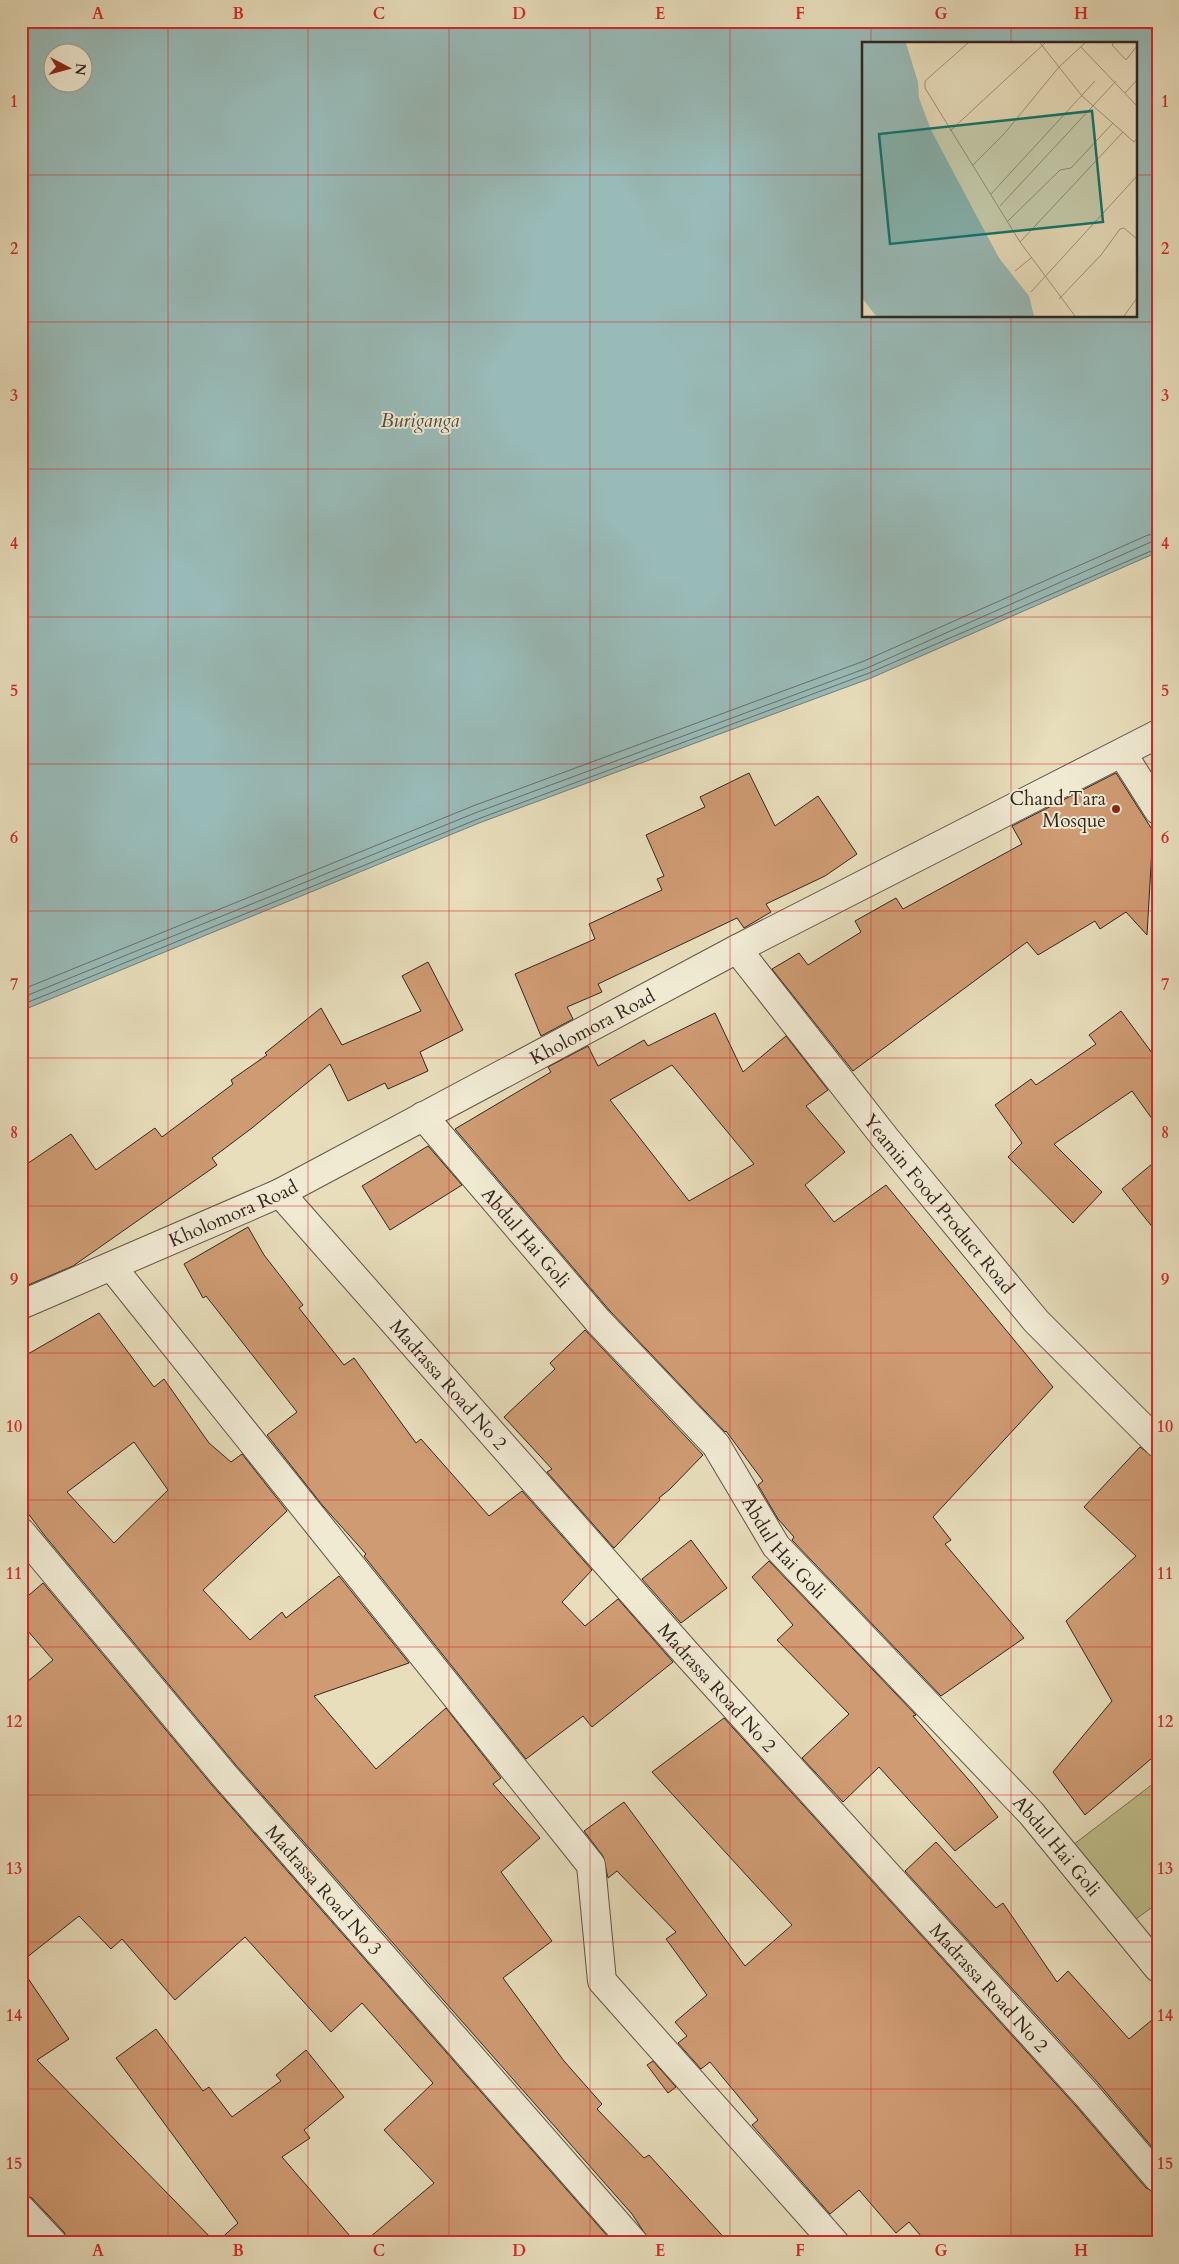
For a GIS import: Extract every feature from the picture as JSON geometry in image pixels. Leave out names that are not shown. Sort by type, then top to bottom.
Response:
[{"type":"street","name":"Kholomora Road","points":[[21,1305],[280,1193],[738,949],[1158,734]]},
{"type":"street","points":[[1122,753],[1158,810]]},
{"type":"street","name":"Yeamin Food Product Road","points":[[738,949],[886,1139],[1036,1321],[1158,1443]]},
{"type":"street","name":"Abdul Hai Goli","points":[[423,1116],[598,1321],[716,1445],[776,1546],[1031,1813],[1158,1968]]},
{"type":"street","name":"Madrassa Road No 2","points":[[280,1193],[680,1645],[1086,2095],[1158,2178]]},
{"type":"street","points":[[112,1267],[591,1865],[602,1981],[836,2243]]},
{"type":"street","name":"Madrassa Road No 3","points":[[21,1532],[223,1774],[634,2243]]},
{"type":"street","points":[[21,2209],[53,2243]]},
{"type":"green space","points":[[1158,1780],[1158,1903],[1129,1924],[1069,1848]]},
{"type":"water","name":"Buriganga","points":[[21,21],[1158,21],[1158,552],[871,678],[479,823],[21,1011]]},
{"type":"building","points":[[749,773],[775,826],[818,796],[857,854],[825,876],[766,904],[771,912],[744,928],[737,918],[598,984],[602,992],[567,1007],[573,1019],[541,1036],[515,974],[595,939],[589,924],[662,890],[657,879],[664,876],[646,835],[705,807],[700,797]]},
{"type":"building","points":[[1116,773],[1153,831],[1147,935],[1126,912],[1100,929],[1095,921],[1038,955],[1027,942],[853,1071],[772,969],[799,953],[808,965],[861,932],[855,921],[896,898],[903,909],[1022,844],[1012,826]]},
{"type":"building","points":[[428,962],[463,1030],[420,1052],[428,1071],[388,1089],[385,1083],[348,1101],[330,1064],[212,1158],[217,1165],[73,1266],[21,1288],[21,1168],[71,1134],[96,1170],[155,1128],[162,1137],[233,1084],[231,1080],[267,1055],[265,1053],[321,1008],[342,1045],[421,1011],[402,976]]},
{"type":"building","points":[[1121,1011],[1158,1061],[1158,1127],[1132,1091],[1054,1144],[1102,1192],[1073,1223],[1008,1157],[1022,1143],[995,1105],[1031,1079],[1036,1085],[1096,1044],[1089,1035]]},
{"type":"building","points":[[715,1013],[743,1072],[786,1036],[828,1090],[806,1106],[845,1152],[805,1185],[834,1222],[886,1185],[1053,1387],[933,1517],[951,1540],[945,1544],[1024,1638],[941,1696],[792,1540],[794,1537],[778,1519],[758,1485],[763,1481],[726,1431],[610,1311],[455,1129],[551,1072],[548,1067],[588,1046],[598,1066],[644,1040],[648,1046]],"holes":[[[672,1065],[754,1164],[689,1201],[610,1100]]]},
{"type":"building","points":[[428,1146],[462,1185],[390,1230],[362,1186]]},
{"type":"building","points":[[1158,1159],[1158,1234],[1122,1189]]},
{"type":"building","points":[[248,1227],[264,1255],[303,1305],[299,1308],[344,1365],[354,1358],[416,1443],[421,1439],[489,1516],[522,1491],[592,1570],[562,1602],[585,1626],[618,1599],[673,1662],[592,1727],[583,1716],[526,1759],[364,1556],[366,1554],[323,1506],[267,1435],[297,1412],[206,1296],[203,1298],[184,1264]]},
{"type":"building","points":[[99,1313],[154,1387],[164,1379],[209,1443],[231,1462],[242,1454],[287,1511],[203,1590],[250,1640],[282,1612],[286,1618],[339,1576],[409,1663],[314,1696],[376,1769],[446,1708],[501,1778],[493,1784],[540,1838],[501,1872],[552,1941],[503,1978],[564,2061],[602,2104],[597,2109],[644,2158],[649,2155],[729,2243],[651,2243],[632,2214],[235,1764],[45,1536],[21,1504],[21,1358]],"holes":[[[134,1442],[168,1490],[114,1543],[67,1492]]]},
{"type":"building","points":[[585,1330],[703,1455],[659,1498],[660,1500],[614,1548],[547,1472],[552,1469],[504,1417],[555,1369],[550,1363]]},
{"type":"building","points":[[1140,1447],[1158,1460],[1158,1753],[1085,1815],[1053,1772],[1112,1701],[1066,1621],[1136,1556],[1084,1507]]},
{"type":"building","points":[[691,1540],[727,1588],[681,1623],[642,1579]]},
{"type":"building","points":[[769,1561],[916,1715],[913,1716],[975,1787],[998,1817],[955,1851],[879,1767],[843,1802],[802,1758],[849,1714],[777,1640],[793,1625],[752,1577]]},
{"type":"building","points":[[43,1583],[211,1784],[609,2238],[604,2243],[363,2243],[434,2183],[384,2130],[433,2083],[362,2003],[331,2032],[245,1937],[175,2000],[122,1939],[111,1949],[79,1916],[21,1962],[21,1687],[53,1660],[21,1623],[21,1602]]},
{"type":"building","points":[[724,1718],[1075,2105],[1146,2188],[1158,2193],[1158,2243],[927,2243],[909,2222],[896,2233],[859,2190],[830,2214],[752,2125],[758,2120],[710,2062],[701,2069],[678,2043],[687,2036],[675,2022],[707,1995],[666,1939],[676,1932],[617,1871],[608,1878],[603,1856],[584,1831],[624,1802],[745,1966],[792,1925],[652,1772]]},
{"type":"building","points":[[936,1842],[996,1908],[1003,1903],[1057,1982],[1068,1971],[1129,2039],[1158,2015],[1158,2154],[1099,2084],[905,1871]]},
{"type":"building","points":[[21,1968],[69,2039],[37,2060],[216,2243],[68,2243],[64,2232],[32,2198],[21,2194]]},
{"type":"building","points":[[156,2029],[203,2091],[209,2087],[232,2117],[281,2081],[276,2075],[306,2050],[344,2097],[304,2130],[310,2138],[282,2157],[356,2243],[216,2243],[238,2223],[116,2058]]},
{"type":"building","points":[[653,2061],[676,2087],[668,2093],[647,2065]]},
{"type":"building","points":[[21,2232],[31,2243],[21,2243]]},
{"type":"place","name":"Chand Tara Mosque","points":[[1116,809]]}]
